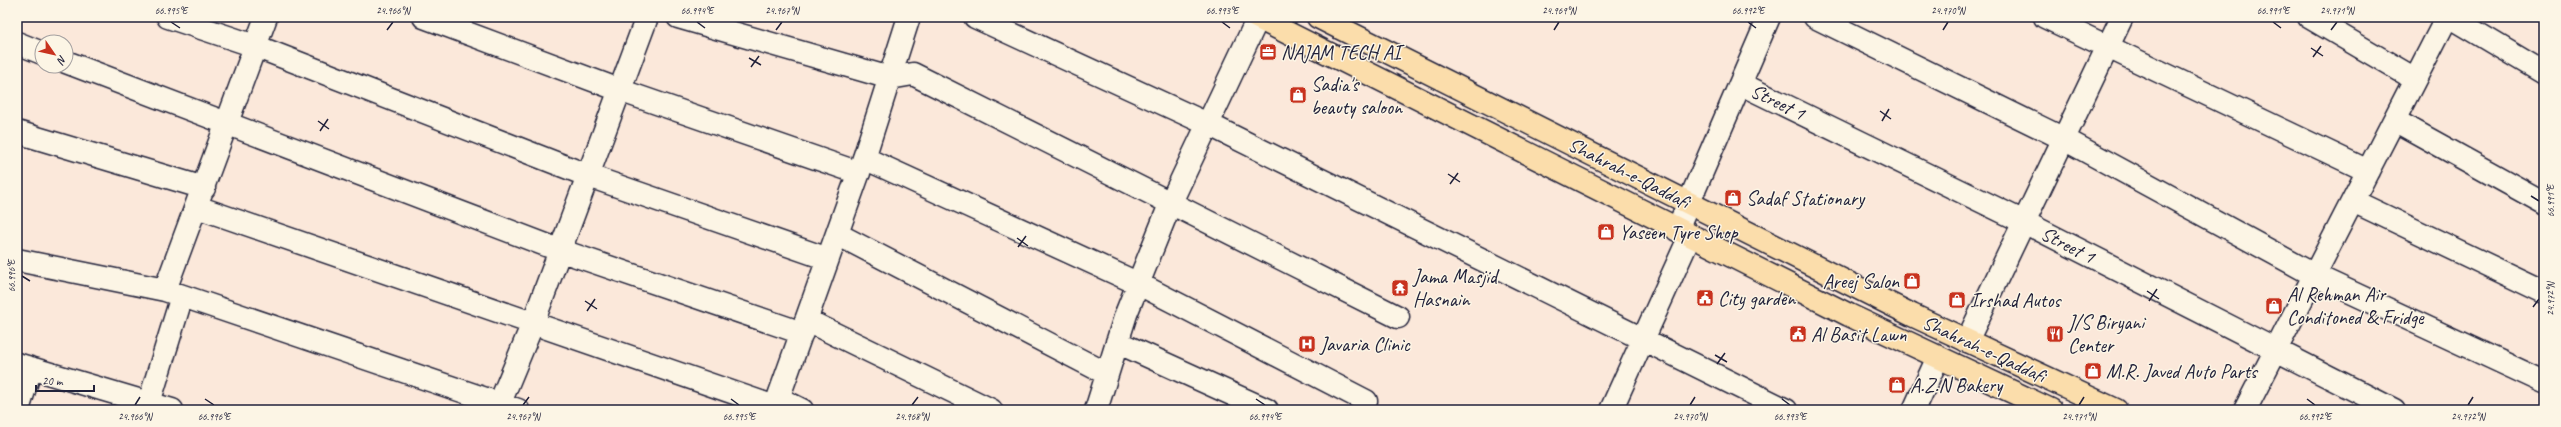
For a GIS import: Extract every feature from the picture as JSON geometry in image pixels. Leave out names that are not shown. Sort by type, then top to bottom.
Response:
[{"type":"main road","name":"Shahrah-e-Qaddafi","points":[[1318,17],[1967,341],[2116,410]]},
{"type":"main road","name":"Shahrah-e-Qaddafi","points":[[1257,18],[1684,233],[1938,357],[2051,410]]},
{"type":"street","points":[[168,17],[255,46],[589,176],[828,259]]},
{"type":"street","points":[[136,404],[174,293],[200,197],[266,17]]},
{"type":"street","points":[[424,17],[622,91],[861,165],[1139,284],[1366,401]]},
{"type":"street","points":[[17,260],[174,293],[504,408],[559,250],[622,91],[647,17]]},
{"type":"street","points":[[678,17],[890,78],[913,74],[1398,317]]},
{"type":"street","points":[[776,405],[861,165],[909,17]]},
{"type":"street","points":[[975,17],[1207,123],[1786,410]]},
{"type":"street","points":[[1618,408],[1684,233],[1690,204],[1769,17]]},
{"type":"street","points":[[1815,17],[2064,138],[2314,275],[2544,382]]},
{"type":"street","points":[[2045,17],[2368,171]]},
{"type":"street","points":[[1967,341],[2122,17]]},
{"type":"street","points":[[2309,17],[2415,79]]},
{"type":"street","points":[[2245,410],[2447,17]]},
{"type":"street","points":[[2450,17],[2544,73]]},
{"type":"street","points":[[1096,410],[1118,342],[1171,202],[1257,18]]},
{"type":"street","points":[[17,43],[34,50]]},
{"type":"street","points":[[74,65],[559,250],[804,326],[991,410]]},
{"type":"street","name":"Street 1","points":[[1741,84],[2024,222],[2275,351],[2394,410]]},
{"type":"street","points":[[2394,120],[2544,203]]},
{"type":"street","points":[[17,132],[200,197],[533,323],[776,405],[802,410]]},
{"type":"street","points":[[2352,201],[2544,292]]},
{"type":"street","points":[[837,234],[1107,374]]},
{"type":"street","points":[[1118,342],[1267,410]]},
{"type":"street","points":[[1914,410],[1938,357]]},
{"type":"street","points":[[18,410],[24,366],[136,404],[172,410]]},
{"type":"place","name":"NAJAM TECH AI","points":[[1268,52]]},
{"type":"place","name":"Sadia's beauty saloon","points":[[1298,95]]},
{"type":"place","name":"Sadaf Stationary","points":[[1733,198]]},
{"type":"place","name":"Yaseen Tyre Shop","points":[[1606,232]]},
{"type":"place","name":"Areej Salon","points":[[1912,281]]},
{"type":"place","name":"Jama Masjid Hasnain","points":[[1400,288]]},
{"type":"place","name":"City garden","points":[[1705,298]]},
{"type":"place","name":"Irshad Autos","points":[[1957,300]]},
{"type":"place","name":"Al Rehman Air Conditoned & Fridge","points":[[2274,306]]},
{"type":"place","name":"Al Basit Lawn","points":[[1798,334]]},
{"type":"place","name":"J/S Biryani Center","points":[[2055,334]]},
{"type":"place","name":"Javaria Clinic","points":[[1307,344]]},
{"type":"place","name":"M.R. Javed Auto Parts","points":[[2093,371]]},
{"type":"place","name":"A.Z.N Bakery","points":[[1897,385]]}]
